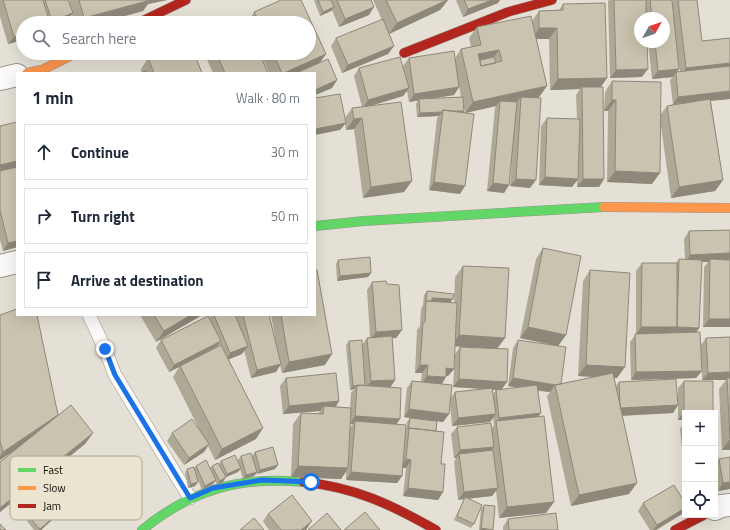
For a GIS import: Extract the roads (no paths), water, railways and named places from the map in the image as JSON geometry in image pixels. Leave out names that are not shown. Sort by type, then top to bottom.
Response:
[{"type":"street","points":[[153,16],[186,0]]},
{"type":"street","points":[[404,53],[508,12],[552,0]]},
{"type":"street","points":[[32,72],[42,70],[62,60]]},
{"type":"street","points":[[0,80],[16,75]]},
{"type":"street","points":[[316,226],[364,221],[616,206],[730,208]]},
{"type":"street","points":[[0,266],[16,262]]},
{"type":"street","points":[[142,530],[181,502],[213,488],[262,480],[311,482],[357,492],[404,511],[436,530]]},
{"type":"street","points":[[718,507],[730,505]]},
{"type":"street","points":[[675,530],[698,518]]},
{"type":"lane","points":[[89,316],[115,375],[190,498]]}]
